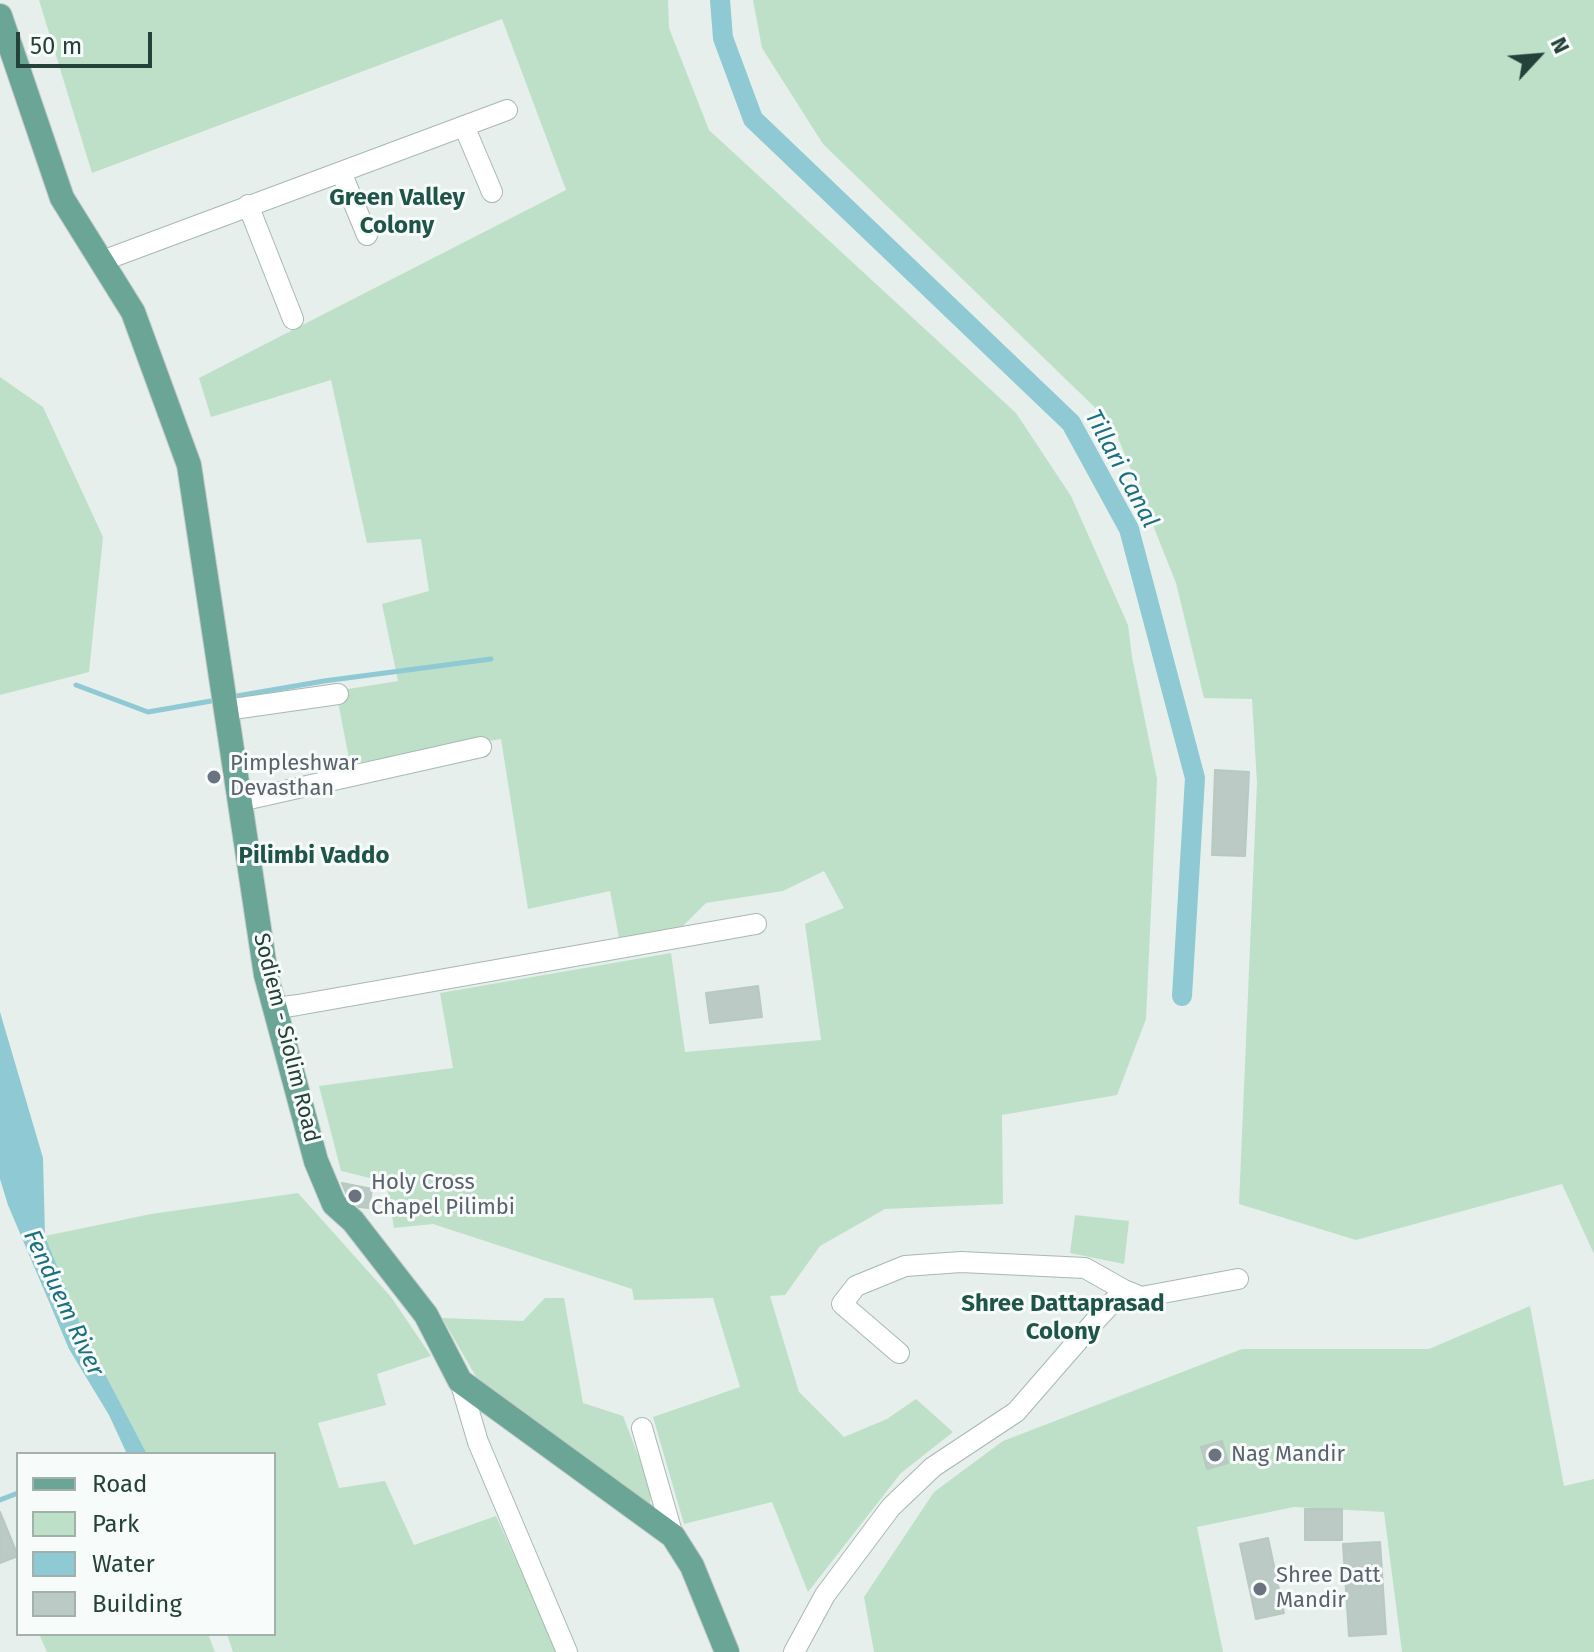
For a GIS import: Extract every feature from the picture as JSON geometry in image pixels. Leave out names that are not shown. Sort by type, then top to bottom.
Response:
[{"type":"main road","name":"Sodiem - Siolim Road","points":[[0,16],[62,198],[133,312],[189,465],[266,975],[316,1161],[334,1204],[353,1221],[426,1315],[460,1381],[673,1536],[692,1566],[727,1652]]},
{"type":"street","points":[[102,261],[507,110]]},
{"type":"street","points":[[464,126],[492,192]]},
{"type":"street","points":[[341,172],[367,235]]},
{"type":"street","points":[[248,205],[293,319]]},
{"type":"street","points":[[226,710],[338,694]]},
{"type":"street","points":[[240,801],[481,747]]},
{"type":"street","points":[[276,1008],[756,924]]},
{"type":"street","points":[[899,1353],[842,1304],[856,1286],[905,1266],[961,1262],[1085,1268],[1141,1297],[1238,1279]]},
{"type":"street","points":[[794,1652],[825,1595],[891,1507],[933,1467],[1016,1412],[1124,1290]]},
{"type":"street","points":[[460,1381],[478,1442],[567,1652]]},
{"type":"street","points":[[642,1428],[673,1536]]},
{"type":"green space","points":[[39,0],[668,0],[669,28],[709,130],[1016,413],[1071,496],[1128,625],[1157,779],[1146,1019],[1117,1095],[1002,1115],[1003,1204],[885,1209],[820,1246],[785,1295],[770,1296],[799,1392],[844,1437],[887,1419],[916,1399],[953,1432],[901,1473],[808,1592],[772,1502],[684,1524],[653,1417],[740,1387],[713,1298],[634,1300],[632,1289],[433,1224],[394,1228],[386,1182],[341,1171],[319,1086],[453,1068],[440,993],[671,953],[685,1052],[821,1040],[805,924],[844,908],[824,871],[783,891],[706,903],[679,930],[619,938],[610,891],[528,909],[501,739],[350,764],[336,691],[398,681],[382,604],[429,591],[421,539],[367,543],[331,380],[211,417],[199,378],[566,190],[502,19],[92,173]]},
{"type":"green space","points":[[753,0],[1594,0],[1594,1254],[1562,1184],[1356,1240],[1239,1204],[1257,783],[1252,699],[1204,698],[1176,583],[1113,425],[823,144],[762,48]]},
{"type":"green space","points":[[0,377],[43,407],[103,537],[89,672],[0,695]]},
{"type":"green space","points":[[298,1193],[391,1297],[431,1356],[377,1374],[386,1405],[318,1423],[339,1488],[385,1481],[414,1545],[496,1516],[558,1652],[233,1652],[228,1636],[276,1636],[276,1452],[146,1452],[85,1336],[45,1236],[151,1214]]},
{"type":"green space","points":[[1075,1215],[1129,1221],[1124,1264],[1070,1253]]},
{"type":"green space","points":[[545,1298],[564,1298],[583,1403],[623,1416],[651,1489],[650,1506],[478,1380],[442,1318],[523,1321]]},
{"type":"green space","points":[[1530,1306],[1564,1486],[1594,1479],[1594,1652],[1402,1652],[1384,1512],[1294,1507],[1197,1527],[1223,1652],[874,1652],[864,1597],[934,1492],[1003,1441],[1242,1349],[1429,1349]]},
{"type":"green space","points":[[40,1636],[209,1636],[215,1652],[47,1652]]},
{"type":"water","name":"Fenduem River","points":[[0,1012],[43,1158],[45,1236],[85,1336],[146,1452],[126,1452],[109,1415],[69,1349],[0,1179]]},
{"type":"building","points":[[1215,770],[1249,772],[1245,856],[1212,855]]},
{"type":"building","points":[[758,986],[762,1017],[710,1023],[706,993]]},
{"type":"building","name":"Holy Cross Chapel Pilimbi","points":[[342,1183],[372,1189],[369,1208],[359,1207],[347,1195]]},
{"type":"building","name":"Nag Mandir","points":[[1222,1441],[1228,1463],[1207,1469],[1201,1447]]},
{"type":"building","points":[[1305,1509],[1342,1509],[1342,1540],[1305,1540]]},
{"type":"building","points":[[0,1512],[16,1557],[0,1563]]},
{"type":"building","points":[[1268,1538],[1284,1613],[1256,1619],[1240,1544]]},
{"type":"building","points":[[1380,1542],[1386,1634],[1349,1636],[1343,1544]]},
{"type":"waterway","name":"Tillari Canal","points":[[720,0],[723,38],[753,119],[1071,423],[1129,529],[1195,778],[1182,996]]},
{"type":"waterway","points":[[231,697],[491,659]]},
{"type":"waterway","points":[[76,685],[148,712],[217,700]]},
{"type":"waterway","points":[[0,1500],[16,1494]]},
{"type":"place","name":"Pimpleshwar Devasthan","points":[[214,777]]},
{"type":"place","name":"Holy Cross Chapel Pilimbi","points":[[355,1196]]},
{"type":"place","name":"Nag Mandir","points":[[1215,1455]]},
{"type":"place","name":"Shree Datt Mandir","points":[[1260,1589]]},
{"type":"district","name":"Green Valley Colony","points":[[397,212]]},
{"type":"district","name":"Pilimbi Vaddo","points":[[314,856]]},
{"type":"district","name":"Shree Dattaprasad Colony","points":[[1063,1318]]}]
